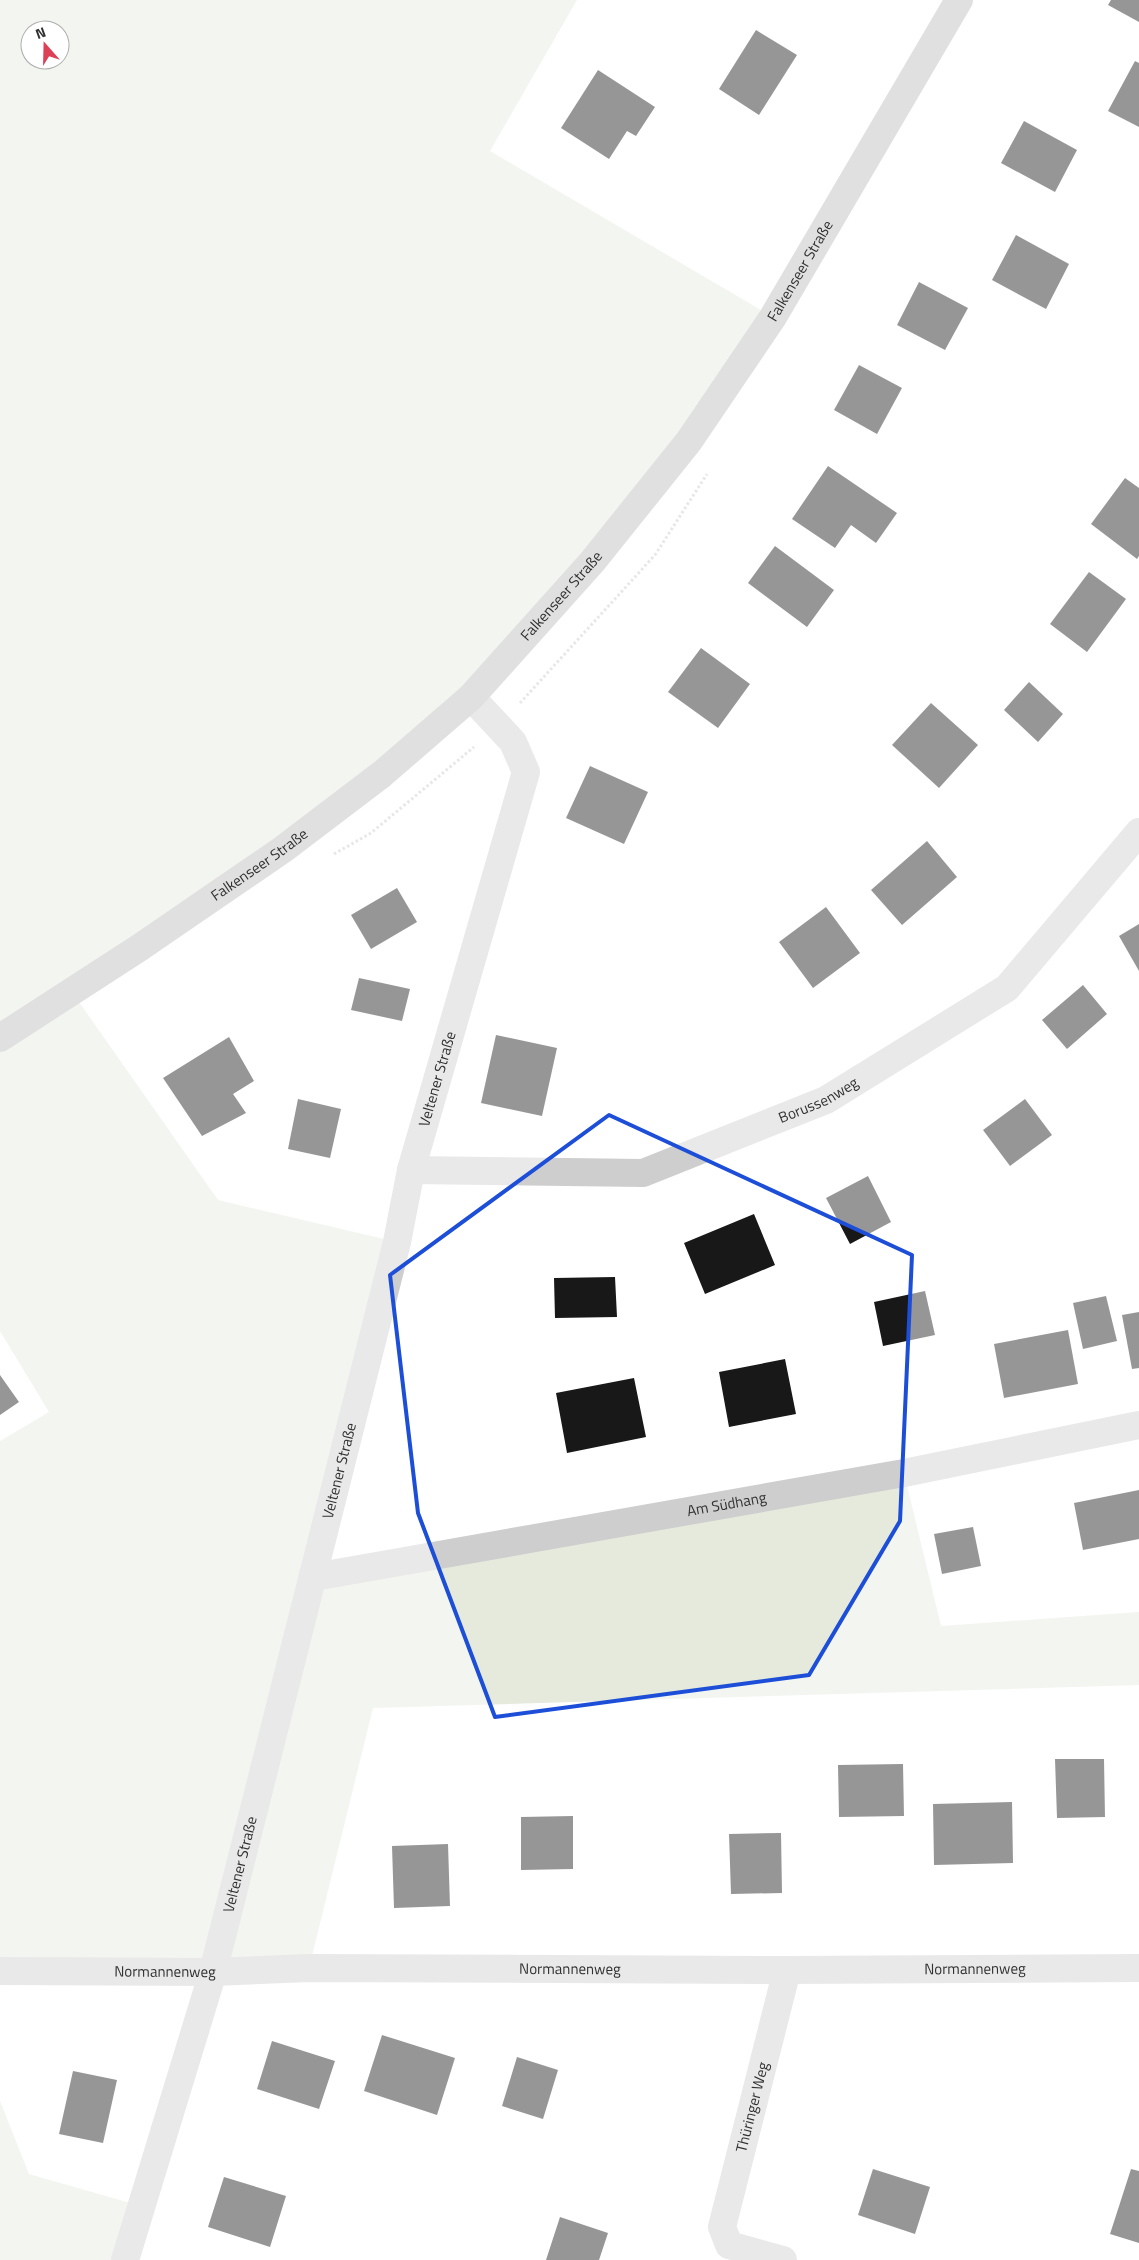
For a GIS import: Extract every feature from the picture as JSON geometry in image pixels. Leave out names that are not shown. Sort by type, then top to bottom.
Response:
[{"type":"main road","name":"Falkenseer Straße","points":[[0,1038],[139,948],[282,850],[382,774],[471,697],[592,562],[689,441],[773,317],[959,0]]},
{"type":"street","name":"Veltener Straße","points":[[125,2260],[213,1972],[397,1242],[411,1170],[526,772],[513,742],[471,697]]},
{"type":"street","name":"Borussenweg","points":[[411,1170],[643,1173],[826,1100],[1007,988],[1139,832]]},
{"type":"street","name":"Am Südhang","points":[[314,1577],[904,1473],[1139,1425]]},
{"type":"street","name":"Normannenweg","points":[[0,1971],[213,1972],[309,1968],[787,1970],[1139,1968]]},
{"type":"street","name":"Thüringer Weg","points":[[783,2260],[727,2252],[722,2227],[787,1970]]},
{"type":"highlighted area","points":[[609,1115],[912,1255],[900,1521],[809,1675],[495,1717],[418,1513],[390,1275]]},
{"type":"shaded area","points":[[0,0],[577,0],[490,151],[773,317],[471,697],[72,992],[218,1200],[397,1242],[314,1577],[904,1473],[941,1626],[1139,1612],[1139,1685],[373,1708],[309,1968],[0,1971],[0,1441],[49,1412],[0,1331]]},
{"type":"shaded area","points":[[0,2101],[29,2174],[141,2206],[130,2260],[0,2260]]},
{"type":"building","points":[[1111,0],[1139,0],[1139,22],[1108,5]]},
{"type":"building","points":[[756,30],[797,55],[759,115],[719,89]]},
{"type":"building","points":[[1135,61],[1139,63],[1139,127],[1108,111]]},
{"type":"building","points":[[598,70],[655,107],[636,136],[627,131],[609,159],[561,128]]},
{"type":"building","points":[[1024,121],[1077,150],[1055,192],[1001,163]]},
{"type":"building","points":[[1016,235],[1069,264],[1046,309],[992,280]]},
{"type":"building","points":[[919,282],[968,308],[945,350],[897,325]]},
{"type":"building","points":[[859,365],[902,388],[877,434],[834,410]]},
{"type":"building","points":[[828,466],[897,513],[876,543],[851,525],[835,548],[792,519]]},
{"type":"building","points":[[1125,478],[1139,488],[1139,556],[1137,559],[1091,524]]},
{"type":"building","points":[[775,546],[834,590],[807,627],[748,583]]},
{"type":"building","points":[[1089,572],[1126,599],[1087,652],[1050,624]]},
{"type":"building","points":[[701,648],[750,684],[718,728],[668,692]]},
{"type":"building","points":[[1029,682],[1063,714],[1038,742],[1004,710]]},
{"type":"building","points":[[931,703],[978,745],[939,788],[892,745]]},
{"type":"building","points":[[590,766],[648,792],[624,844],[566,818]]},
{"type":"building","points":[[927,841],[957,877],[902,925],[871,890]]},
{"type":"building","points":[[397,888],[417,922],[371,949],[351,915]]},
{"type":"building","points":[[826,907],[860,953],[813,988],[779,942]]},
{"type":"building","points":[[1139,924],[1139,971],[1119,936]]},
{"type":"building","points":[[359,978],[410,989],[402,1021],[351,1010]]},
{"type":"building","points":[[1083,985],[1107,1014],[1067,1049],[1042,1020]]},
{"type":"building","points":[[496,1035],[557,1048],[542,1116],[481,1103]]},
{"type":"building","points":[[229,1037],[254,1081],[233,1094],[246,1113],[202,1136],[163,1078]]},
{"type":"building","points":[[298,1099],[341,1109],[330,1158],[288,1149]]},
{"type":"building","points":[[1025,1099],[1052,1135],[1010,1166],[983,1130]]},
{"type":"building","points":[[868,1176],[891,1222],[850,1244],[826,1198]]},
{"type":"building","points":[[754,1214],[775,1265],[705,1294],[684,1243]]},
{"type":"building","points":[[615,1277],[617,1317],[555,1318],[554,1278]]},
{"type":"building","points":[[925,1291],[935,1335],[883,1346],[874,1302]]},
{"type":"building","points":[[1106,1296],[1117,1341],[1083,1349],[1073,1303]]},
{"type":"building","points":[[1139,1312],[1139,1368],[1132,1369],[1122,1315]]},
{"type":"building","points":[[1068,1330],[1078,1384],[1004,1398],[994,1344]]},
{"type":"building","points":[[785,1359],[796,1414],[729,1427],[719,1372]]},
{"type":"building","points":[[0,1375],[19,1402],[0,1415]]},
{"type":"building","points":[[634,1378],[646,1437],[567,1453],[556,1393]]},
{"type":"building","points":[[1139,1490],[1139,1539],[1083,1550],[1074,1503]]},
{"type":"building","points":[[973,1527],[981,1566],[942,1574],[934,1534]]},
{"type":"building","points":[[1055,1759],[1104,1759],[1105,1817],[1057,1818]]},
{"type":"building","points":[[903,1764],[904,1816],[839,1817],[838,1765]]},
{"type":"building","points":[[1012,1802],[1013,1863],[934,1865],[933,1804]]},
{"type":"building","points":[[573,1816],[573,1869],[521,1870],[521,1817]]},
{"type":"building","points":[[781,1833],[782,1893],[731,1894],[729,1834]]},
{"type":"building","points":[[448,1844],[450,1906],[394,1908],[392,1846]]},
{"type":"building","points":[[382,2035],[455,2058],[437,2115],[364,2091]]},
{"type":"building","points":[[272,2041],[335,2061],[319,2109],[257,2089]]},
{"type":"building","points":[[517,2057],[558,2070],[543,2119],[502,2106]]},
{"type":"building","points":[[73,2071],[117,2080],[103,2143],[59,2134]]},
{"type":"building","points":[[873,2169],[930,2187],[915,2234],[858,2215]]},
{"type":"building","points":[[1131,2169],[1139,2171],[1139,2243],[1110,2234]]},
{"type":"building","points":[[224,2177],[286,2196],[270,2247],[208,2227]]},
{"type":"building","points":[[560,2217],[608,2233],[599,2260],[546,2260]]}]
